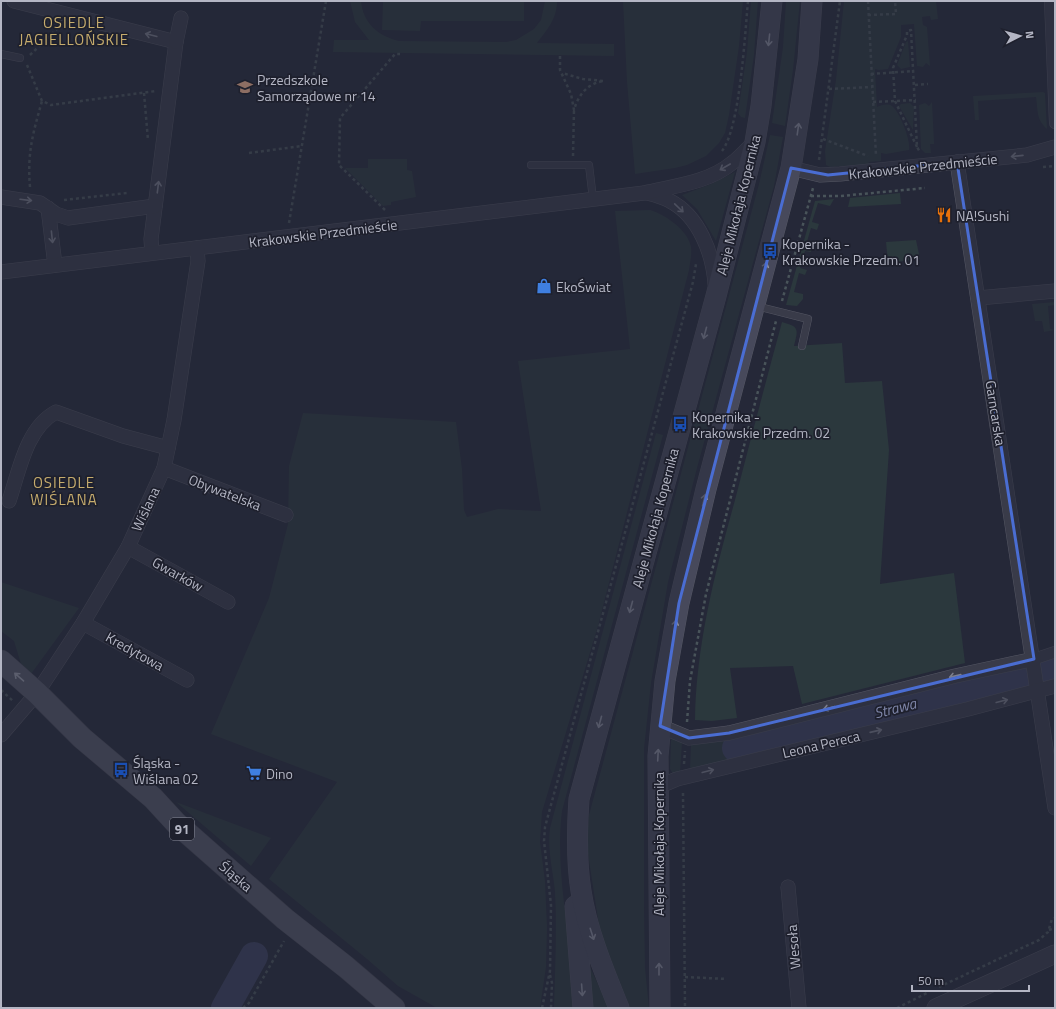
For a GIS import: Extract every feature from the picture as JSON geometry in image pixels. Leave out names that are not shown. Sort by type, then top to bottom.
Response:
[{"type":"main road","name":"Aleje Mikołaja Kopernika","points":[[619,1008],[604,970],[587,918],[581,891],[577,835],[579,799],[716,296],[755,142],[762,106],[772,1]]},
{"type":"main road","name":"Aleje Mikołaja Kopernika","points":[[660,1008],[658,787],[660,726],[665,681],[679,603],[706,488],[756,306],[791,168],[808,59],[812,1]]},
{"type":"main road","name":"Śląska","points":[[1,661],[33,699]]},
{"type":"main road","name":"Śląska","points":[[1,681],[33,699],[82,738],[147,793],[176,823],[285,919],[394,1008]]},
{"type":"main road","points":[[579,799],[571,828],[570,850],[582,1008]]},
{"type":"street","points":[[14,1],[176,42]]},
{"type":"street","points":[[1050,1],[1055,123]]},
{"type":"street","points":[[152,253],[151,239],[155,206],[176,42],[181,18]]},
{"type":"street","name":"Krakowskie Przedmieście","points":[[1,272],[644,193],[693,182],[716,173],[731,164],[755,142]]},
{"type":"street","name":"Krakowskie Przedmieście","points":[[791,168],[816,174],[840,174],[1027,155],[1055,147]]},
{"type":"street","name":"Garncarska","points":[[957,162],[1038,686]]},
{"type":"street","name":"Krakowskie Przedmieście","points":[[644,193],[669,200],[677,205],[691,220],[703,238],[712,258],[716,296]]},
{"type":"street","points":[[1,197],[40,204],[56,214],[68,218],[155,206]]},
{"type":"street","points":[[40,204],[55,265]]},
{"type":"street","name":"Wiślana","points":[[1,735],[33,699],[83,622],[128,547],[164,468],[174,420],[198,261],[197,248]]},
{"type":"street","points":[[978,298],[1055,291]]},
{"type":"street","points":[[9,501],[26,451],[37,429],[43,420],[56,412],[123,436],[168,448]]},
{"type":"street","name":"Obywatelska","points":[[164,468],[286,515]]},
{"type":"street","name":"Gwarków","points":[[128,547],[228,602]]},
{"type":"street","name":"Kredytowa","points":[[83,622],[187,680]]},
{"type":"street","points":[[660,726],[686,738],[699,738],[736,732],[955,676],[1034,662],[1055,652]]},
{"type":"street","points":[[1038,686],[1055,808]]},
{"type":"street","name":"Leona Pereca","points":[[658,787],[683,777],[1038,686],[1055,686]]},
{"type":"street","name":"Wesoła","points":[[788,887],[799,1008]]},
{"type":"street","points":[[936,1008],[1055,954]]},
{"type":"lane","points":[[1,54],[20,58]]},
{"type":"lane","points":[[531,165],[589,165],[593,199]]},
{"type":"lane","points":[[756,306],[808,319],[802,346]]},
{"type":"path","points":[[286,237],[326,1]]},
{"type":"path","points":[[720,154],[728,144],[733,123],[741,72],[748,1]]},
{"type":"path","points":[[685,1008],[683,777],[690,682],[706,594],[816,174],[840,1]]},
{"type":"path","points":[[822,139],[876,159],[868,1]]},
{"type":"path","points":[[868,15],[896,14],[895,1]]},
{"type":"path","points":[[71,15],[25,60],[42,101],[29,151],[28,165],[40,204],[134,192]]},
{"type":"path","points":[[917,147],[916,100],[911,30],[907,31],[907,35],[893,68],[895,101],[921,156]]},
{"type":"path","points":[[386,211],[339,165],[340,118],[395,54],[400,54]]},
{"type":"path","points":[[560,56],[560,70],[571,94],[574,110],[573,165]]},
{"type":"path","points":[[871,74],[914,71]]},
{"type":"path","points":[[562,73],[583,80],[604,81],[595,83],[587,88],[576,103],[574,110]]},
{"type":"path","points":[[915,85],[928,84]]},
{"type":"path","points":[[829,89],[872,87]]},
{"type":"path","points":[[42,101],[51,105],[159,90]]},
{"type":"path","points":[[144,93],[148,145]]},
{"type":"path","points":[[873,102],[916,100]]},
{"type":"path","points":[[249,153],[302,146]]},
{"type":"path","points":[[811,196],[841,196],[925,188]]},
{"type":"path","points":[[542,1008],[550,975],[551,906],[544,841],[545,827],[693,282],[696,259]]},
{"type":"path","points":[[938,987],[1039,940],[1048,930],[1052,919],[1055,918]]},
{"type":"path","points":[[1048,930],[1055,928]]},
{"type":"path","points":[[243,1008],[249,1002],[287,935]]},
{"type":"path","points":[[550,975],[552,983],[551,1008]]},
{"type":"path","points":[[685,977],[727,978]]},
{"type":"path","points":[[897,1008],[931,991]]},
{"type":"highlighted area","points":[[957,162],[1034,659],[729,733],[689,738],[660,726],[679,603],[791,168],[828,175]]},
{"type":"shaded area","points":[[350,1],[361,1],[362,9],[368,22],[378,32],[391,39],[399,41],[506,42],[516,40],[534,29],[541,20],[545,1],[557,1],[557,7],[553,19],[548,29],[537,43],[614,44],[614,56],[333,52],[334,40],[369,40],[355,22]]},
{"type":"shaded area","points":[[383,1],[524,1],[524,21],[421,21],[420,31],[382,30]]},
{"type":"shaded area","points":[[623,1],[743,1],[739,46],[725,133],[719,143],[706,156],[687,165],[635,174],[627,82]]},
{"type":"shaded area","points":[[751,1],[758,1],[754,55],[745,118],[741,117],[738,113],[747,52]]},
{"type":"shaded area","points":[[786,1],[800,1],[793,70],[785,126],[772,123],[783,47]]},
{"type":"shaded area","points":[[844,1],[936,1],[938,19],[931,20],[930,16],[922,17],[923,25],[927,27],[930,66],[926,63],[923,67],[917,66],[914,24],[901,25],[901,37],[888,69],[875,69],[877,107],[889,105],[895,109],[907,134],[909,150],[886,154],[881,153],[881,161],[868,162],[871,164],[830,167],[826,165],[825,151],[836,80]]},
{"type":"shaded area","points":[[908,41],[910,67],[901,69],[897,65],[906,42]]},
{"type":"shaded area","points":[[1045,93],[1047,129],[1039,118],[1036,97],[978,101],[979,120],[975,120],[973,96]]},
{"type":"shaded area","points":[[932,102],[934,144],[930,144],[931,153],[925,153],[921,149],[919,105],[925,103],[929,106]]},
{"type":"shaded area","points":[[910,103],[914,107],[913,130],[899,106],[901,104]]},
{"type":"shaded area","points":[[770,135],[783,137],[774,186],[697,468],[668,582],[651,683],[644,749],[645,968],[649,1008],[630,1008],[600,932],[588,854],[587,833],[589,815],[759,184]]},
{"type":"shaded area","points":[[368,159],[407,159],[407,170],[412,171],[416,197],[391,202],[391,205],[383,206],[345,168],[368,168]]},
{"type":"shaded area","points":[[735,172],[716,241],[697,209],[682,195],[711,184]]},
{"type":"shaded area","points":[[900,193],[901,204],[848,207],[850,198]]},
{"type":"shaded area","points":[[834,199],[830,206],[818,203],[812,222],[819,224],[817,230],[811,228],[806,245],[812,247],[811,252],[805,251],[800,268],[807,270],[805,275],[799,273],[794,292],[803,294],[803,299],[797,306],[786,305],[815,201]]},
{"type":"shaded area","points":[[650,210],[669,219],[681,229],[689,241],[691,247],[691,258],[598,626],[542,812],[540,842],[545,881],[547,927],[546,967],[540,1008],[437,1008],[398,986],[269,879],[337,782],[211,734],[269,598],[288,524],[289,466],[303,413],[456,422],[462,469],[464,510],[467,517],[498,509],[541,511],[518,361],[630,349],[615,211]]},
{"type":"shaded area","points":[[916,240],[920,259],[888,263],[886,242]]},
{"type":"shaded area","points":[[1055,302],[1055,305],[1048,306],[1050,329],[1055,330],[1044,332],[1042,321],[1035,321],[1032,304]]},
{"type":"shaded area","points":[[782,322],[795,327],[797,332],[794,346],[842,343],[845,383],[882,381],[889,450],[880,584],[954,573],[965,663],[802,704],[793,666],[730,668],[737,718],[712,721],[695,720],[699,664],[714,581]]},
{"type":"shaded area","points":[[656,433],[663,435],[562,811],[560,860],[574,983],[575,1008],[554,1008],[556,907],[550,852],[550,828]]},
{"type":"shaded area","points":[[1,582],[79,608],[31,674],[21,664],[14,641],[1,631]]},
{"type":"shaded area","points":[[1019,667],[1020,673],[985,679],[735,742],[737,754],[981,693],[1023,685],[1024,690],[690,770],[691,745],[734,737]]},
{"type":"shaded area","points":[[672,738],[682,742],[680,773],[673,774],[670,769]]},
{"type":"shaded area","points":[[176,802],[271,838],[251,866]]},
{"type":"shaded area","points":[[589,965],[609,1008],[590,1008]]},
{"type":"water","points":[[247,950],[261,959],[243,995],[230,998],[227,987]]},
{"type":"waterway","name":"Strawa","points":[[736,748],[1055,668]]},
{"type":"waterway","name":"Strawa","points":[[225,1008],[254,956]]},
{"type":"place","name":"Przedszkole Samorządowe nr 14","points":[[245,87]]},
{"type":"place","name":"NA!Sushi","points":[[944,215]]},
{"type":"place","name":"Kopernika - Krakowskie Przedm. 01","points":[[770,251]]},
{"type":"place","name":"EkoŚwiat","points":[[544,286]]},
{"type":"place","name":"Kopernika - Krakowskie Przedm. 02","points":[[680,424]]},
{"type":"place","name":"Śląska - Wiślana 02","points":[[121,770]]},
{"type":"place","name":"Dino","points":[[254,773]]},
{"type":"district","name":"OSIEDLE JAGIELLOŃSKIE","points":[[74,30]]},
{"type":"district","name":"OSIEDLE WIŚLANA","points":[[64,490]]}]
